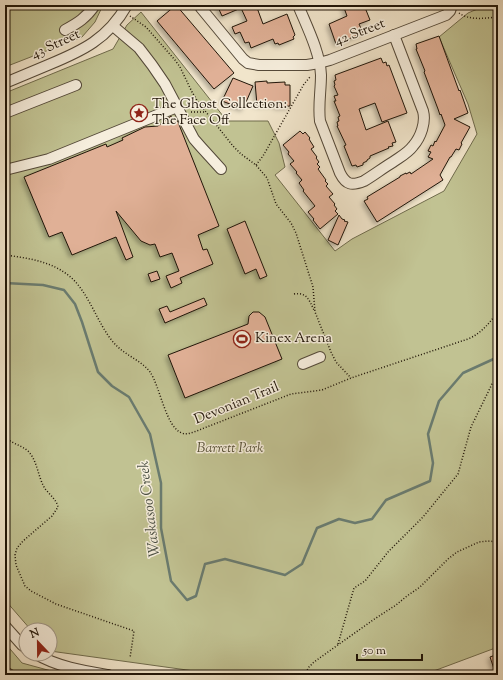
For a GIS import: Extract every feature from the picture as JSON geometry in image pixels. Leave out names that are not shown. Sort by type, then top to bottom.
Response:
[{"type":"street","points":[[65,30],[78,24],[90,13],[95,5]]},
{"type":"street","name":"42 Street","points":[[200,5],[239,54],[248,63],[259,65],[307,65],[330,60],[446,15],[454,6]]},
{"type":"street","points":[[298,5],[316,51],[319,63],[321,75],[319,114],[323,129],[343,179],[347,183],[358,184],[364,181],[406,153],[418,140],[424,122],[423,111],[394,35]]},
{"type":"street","name":"43 Street","points":[[5,83],[91,45],[113,26],[125,8]]},
{"type":"street","points":[[113,26],[139,48],[147,57],[165,84],[197,143],[221,169]]},
{"type":"street","points":[[5,113],[76,85]]},
{"type":"street","points":[[5,170],[49,159],[179,111]]},
{"type":"street","points":[[303,364],[320,357]]},
{"type":"street","points":[[5,626],[18,641]]},
{"type":"street","points":[[53,662],[75,669],[108,675]]},
{"type":"street","points":[[5,672],[10,675]]},
{"type":"path","points":[[454,6],[462,15],[466,17],[498,17]]},
{"type":"path","points":[[125,8],[146,27],[175,60],[195,97],[233,146],[256,165],[267,178],[276,204],[291,223],[296,233],[312,287],[315,312]]},
{"type":"path","points":[[256,165],[263,156],[304,84],[310,77]]},
{"type":"path","points":[[179,111],[206,112]]},
{"type":"path","name":"Devonian Trail","points":[[5,255],[47,263],[68,275],[82,292],[114,343],[142,364],[149,372],[155,381],[170,421],[175,429],[182,433],[188,434],[291,394],[322,390],[351,378],[459,343],[482,331],[498,312]]},
{"type":"path","points":[[294,294],[301,293],[305,295],[315,312],[336,362],[351,378]]},
{"type":"path","points":[[338,644],[354,588],[365,581],[388,552],[423,517],[458,474],[471,427],[492,384],[498,379]]},
{"type":"path","points":[[5,437],[11,442],[25,449],[30,454],[43,486],[55,500],[58,507],[52,516],[17,548],[15,556],[16,565],[24,586],[56,604],[134,631],[130,658]]},
{"type":"path","points":[[304,675],[314,662],[338,644],[396,606],[420,587],[457,552],[479,542],[498,542]]},
{"type":"green space","points":[[5,5],[103,5],[95,22],[82,37],[5,67]]},
{"type":"green space","name":"Barrett Park","points":[[487,5],[498,5],[498,647],[423,675],[223,675],[58,652],[58,622],[24,622],[5,600],[5,93],[113,49],[127,25],[141,12],[227,121],[268,121],[279,143],[285,167],[275,175],[335,251],[352,239],[444,191],[477,134],[468,104],[439,37],[468,13]]},
{"type":"green space","points":[[5,643],[18,658],[18,662],[66,675],[5,675]]},
{"type":"building","points":[[176,5],[234,73],[214,89],[157,21]]},
{"type":"building","points":[[217,5],[256,5],[263,24],[287,14],[295,35],[293,37],[294,39],[279,45],[278,43],[275,44],[273,39],[251,48],[249,42],[245,43],[240,32],[235,34],[232,27],[247,21],[241,8],[222,16]]},
{"type":"building","points":[[343,5],[364,5],[370,20],[359,24],[363,33],[336,44],[329,24],[347,16]]},
{"type":"building","points":[[439,36],[468,113],[454,119],[470,127],[461,143],[462,144],[459,150],[456,149],[440,175],[443,180],[377,222],[364,201],[368,199],[367,197],[400,176],[410,172],[411,174],[433,159],[428,157],[431,152],[428,151],[431,145],[433,146],[435,141],[436,142],[445,125],[416,49],[416,44]]},
{"type":"building","points":[[381,58],[383,63],[386,62],[387,66],[389,65],[407,113],[382,122],[375,103],[359,109],[366,130],[388,121],[396,142],[392,143],[393,146],[370,156],[367,161],[363,163],[363,165],[357,167],[356,165],[352,166],[344,146],[346,145],[337,126],[337,122],[339,121],[338,117],[340,116],[334,101],[336,101],[334,96],[338,95],[334,86],[334,81],[336,80],[335,75]]},
{"type":"building","points":[[233,78],[253,86],[243,109],[222,101]]},
{"type":"building","points":[[267,81],[267,83],[285,82],[285,85],[290,85],[290,106],[277,107],[276,104],[257,105],[255,82]]},
{"type":"building","points":[[171,116],[178,122],[219,226],[198,235],[203,250],[207,249],[213,264],[180,278],[182,283],[171,288],[166,276],[179,271],[172,253],[160,257],[155,244],[150,245],[141,241],[116,211],[133,257],[126,260],[116,237],[72,255],[62,232],[49,237],[24,177],[106,144],[107,147],[123,140],[122,138],[145,127],[158,126]]},
{"type":"building","points":[[300,131],[303,134],[305,132],[310,138],[309,139],[314,147],[311,149],[319,162],[317,164],[320,167],[318,169],[328,184],[326,186],[333,194],[329,197],[337,209],[335,211],[338,214],[320,229],[308,212],[315,206],[303,191],[304,190],[299,183],[302,180],[290,164],[294,161],[283,145]]},
{"type":"building","points":[[339,215],[345,220],[344,221],[348,222],[338,245],[328,240]]},
{"type":"building","points":[[245,221],[267,276],[260,279],[256,269],[245,274],[227,229]]},
{"type":"building","points":[[157,271],[160,279],[151,282],[148,274]]},
{"type":"building","points":[[204,298],[207,305],[165,323],[159,309],[167,306],[170,312]]},
{"type":"building","name":"Kinex Arena","points":[[253,312],[259,312],[265,317],[282,359],[185,398],[168,355],[248,324],[249,316]]},
{"type":"building","points":[[498,654],[498,675],[496,675],[490,657]]},
{"type":"waterway","name":"Waskasoo Creek","points":[[5,283],[43,285],[64,290],[75,304],[98,372],[112,386],[129,397],[150,434],[161,483],[161,528],[171,581],[187,600],[196,596],[205,564],[225,559],[285,575],[302,564],[317,528],[339,519],[355,523],[372,519],[386,500],[430,481],[433,463],[428,434],[439,401],[463,373],[498,357]]},
{"type":"place","name":"The Ghost Collection: The Face Off","points":[[139,113]]},
{"type":"place","name":"Kinex Arena","points":[[242,339]]}]
